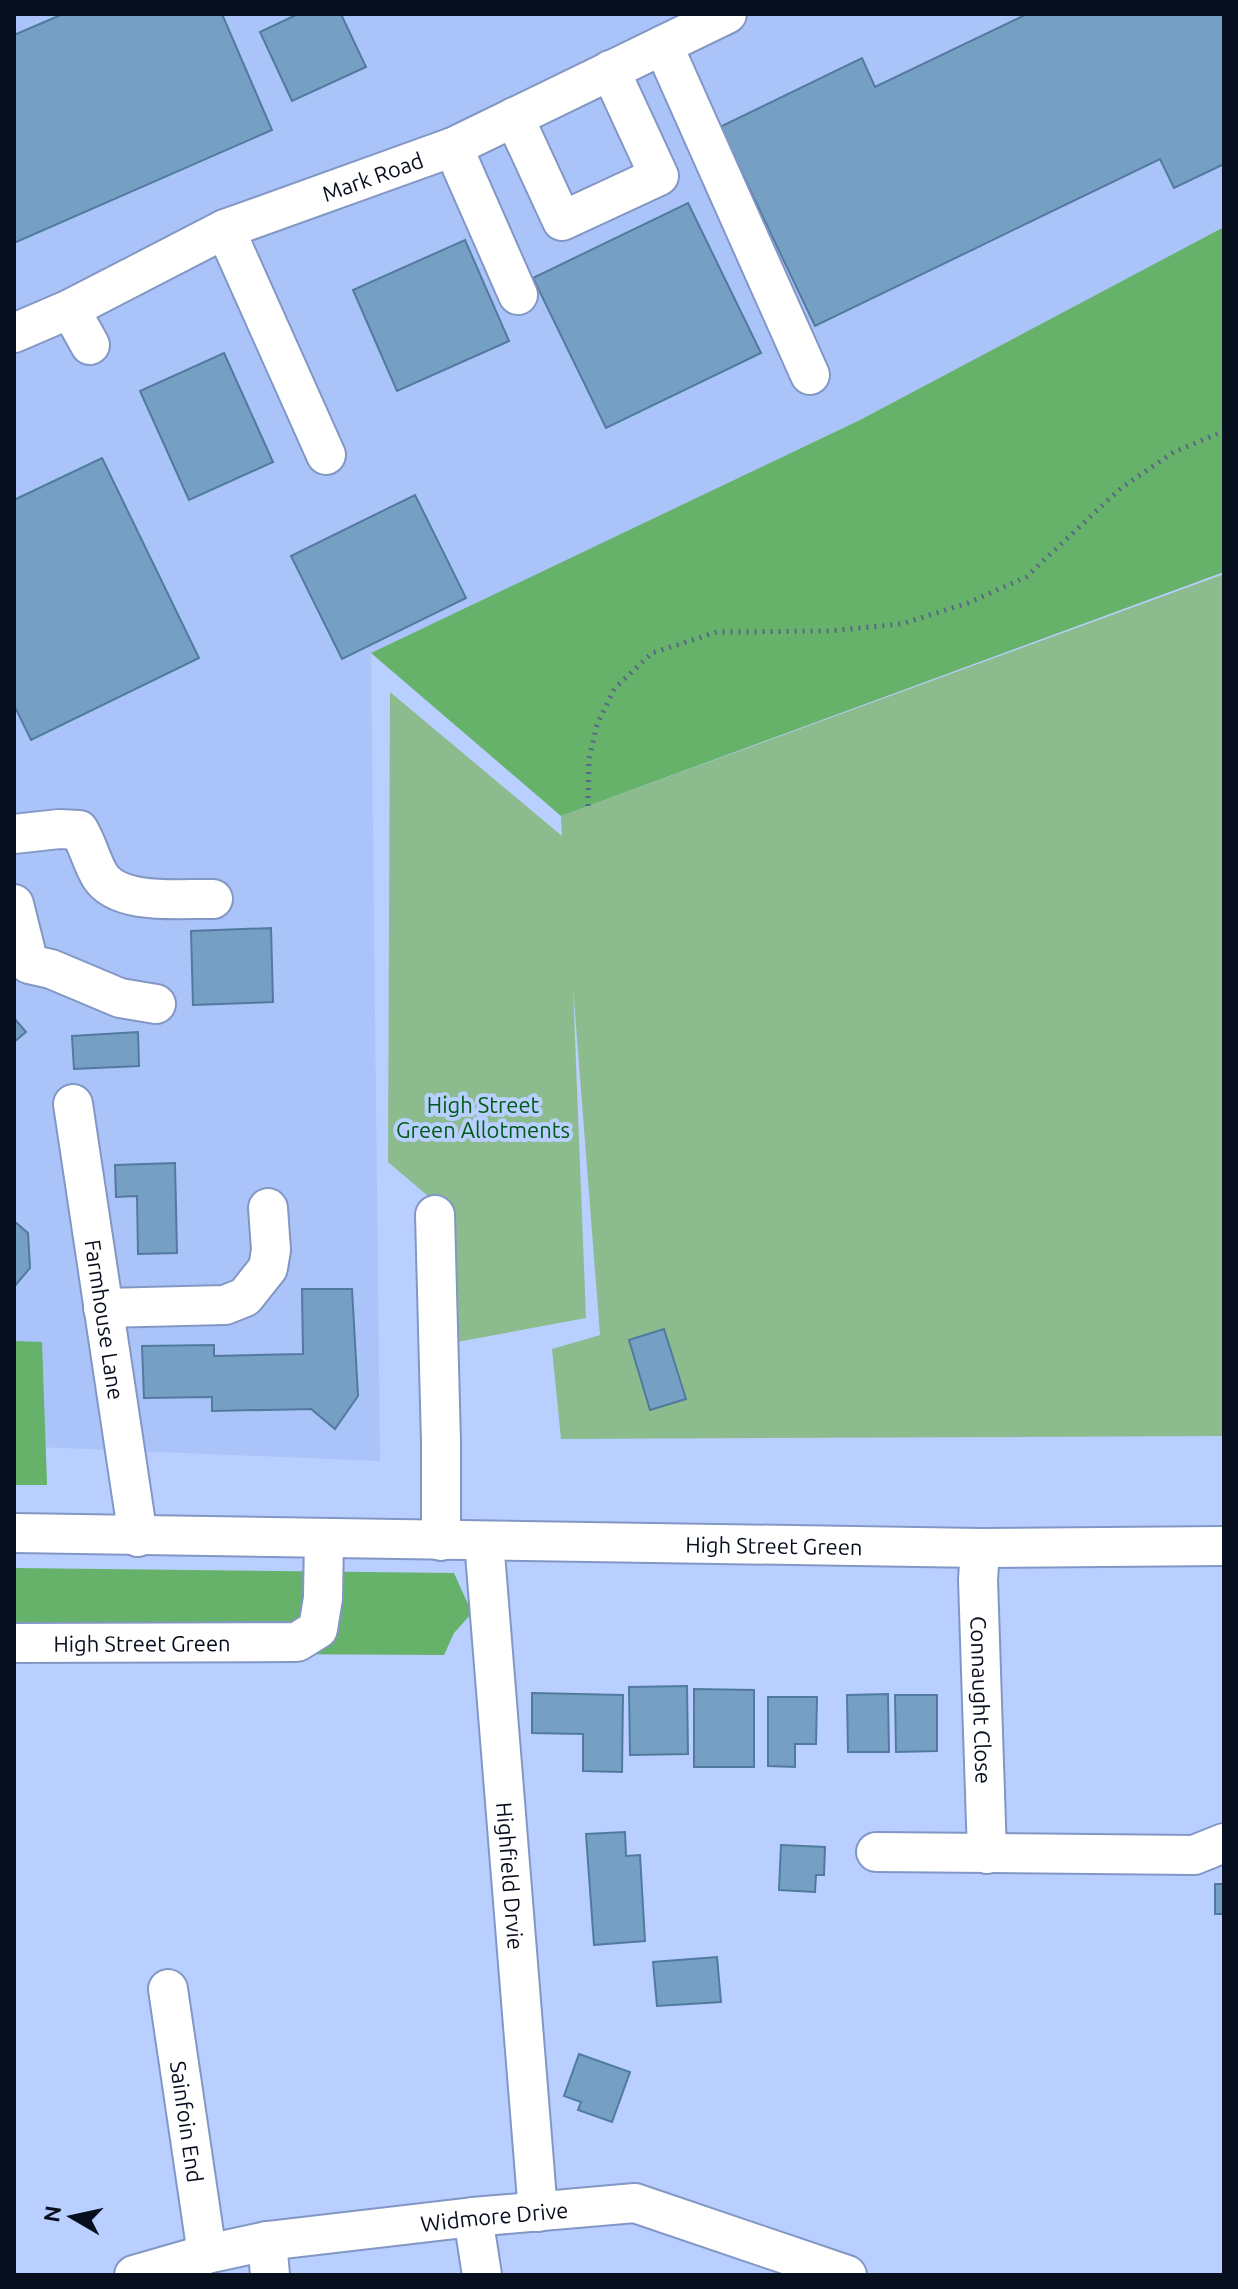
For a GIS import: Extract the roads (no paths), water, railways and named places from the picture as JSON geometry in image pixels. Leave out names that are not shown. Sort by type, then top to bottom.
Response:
[{"type":"street","name":"Mark Road","points":[[14,333],[70,309],[225,229],[453,147],[727,14]]},
{"type":"street","points":[[663,45],[810,375]]},
{"type":"street","points":[[514,117],[562,221],[659,176],[610,70]]},
{"type":"street","points":[[453,147],[518,295]]},
{"type":"street","points":[[225,229],[326,455]]},
{"type":"street","points":[[70,309],[90,345]]},
{"type":"street","points":[[14,834],[79,830],[89,845],[101,878],[129,897],[213,899]]},
{"type":"street","points":[[14,904],[29,964],[51,969],[120,998],[156,1004]]},
{"type":"street","name":"Farmhouse Lane","points":[[73,1104],[138,1537]]},
{"type":"street","points":[[103,1308],[225,1305],[245,1297],[268,1268],[271,1250],[268,1208]]},
{"type":"street","points":[[435,1215],[441,1541]]},
{"type":"street","name":"High Street Green","points":[[14,1533],[980,1548],[1224,1546]]},
{"type":"street","name":"High Street Green","points":[[14,1643],[297,1642],[318,1629],[323,1598],[324,1538]]},
{"type":"street","name":"Highfield Drvie","points":[[484,1541],[538,2212]]},
{"type":"street","name":"Connaught Close","points":[[980,1548],[978,1580],[987,1854]]},
{"type":"street","points":[[876,1852],[1194,1855],[1224,1843]]},
{"type":"street","name":"Sainfoin End","points":[[168,1989],[207,2254]]},
{"type":"street","name":"Widmore Drive","points":[[134,2275],[207,2254],[268,2258],[473,2217],[635,2203],[847,2275]]},
{"type":"street","points":[[473,2217],[482,2275]]},
{"type":"park label","name":"High Street Green Allotments","points":[[483,1116]]}]
